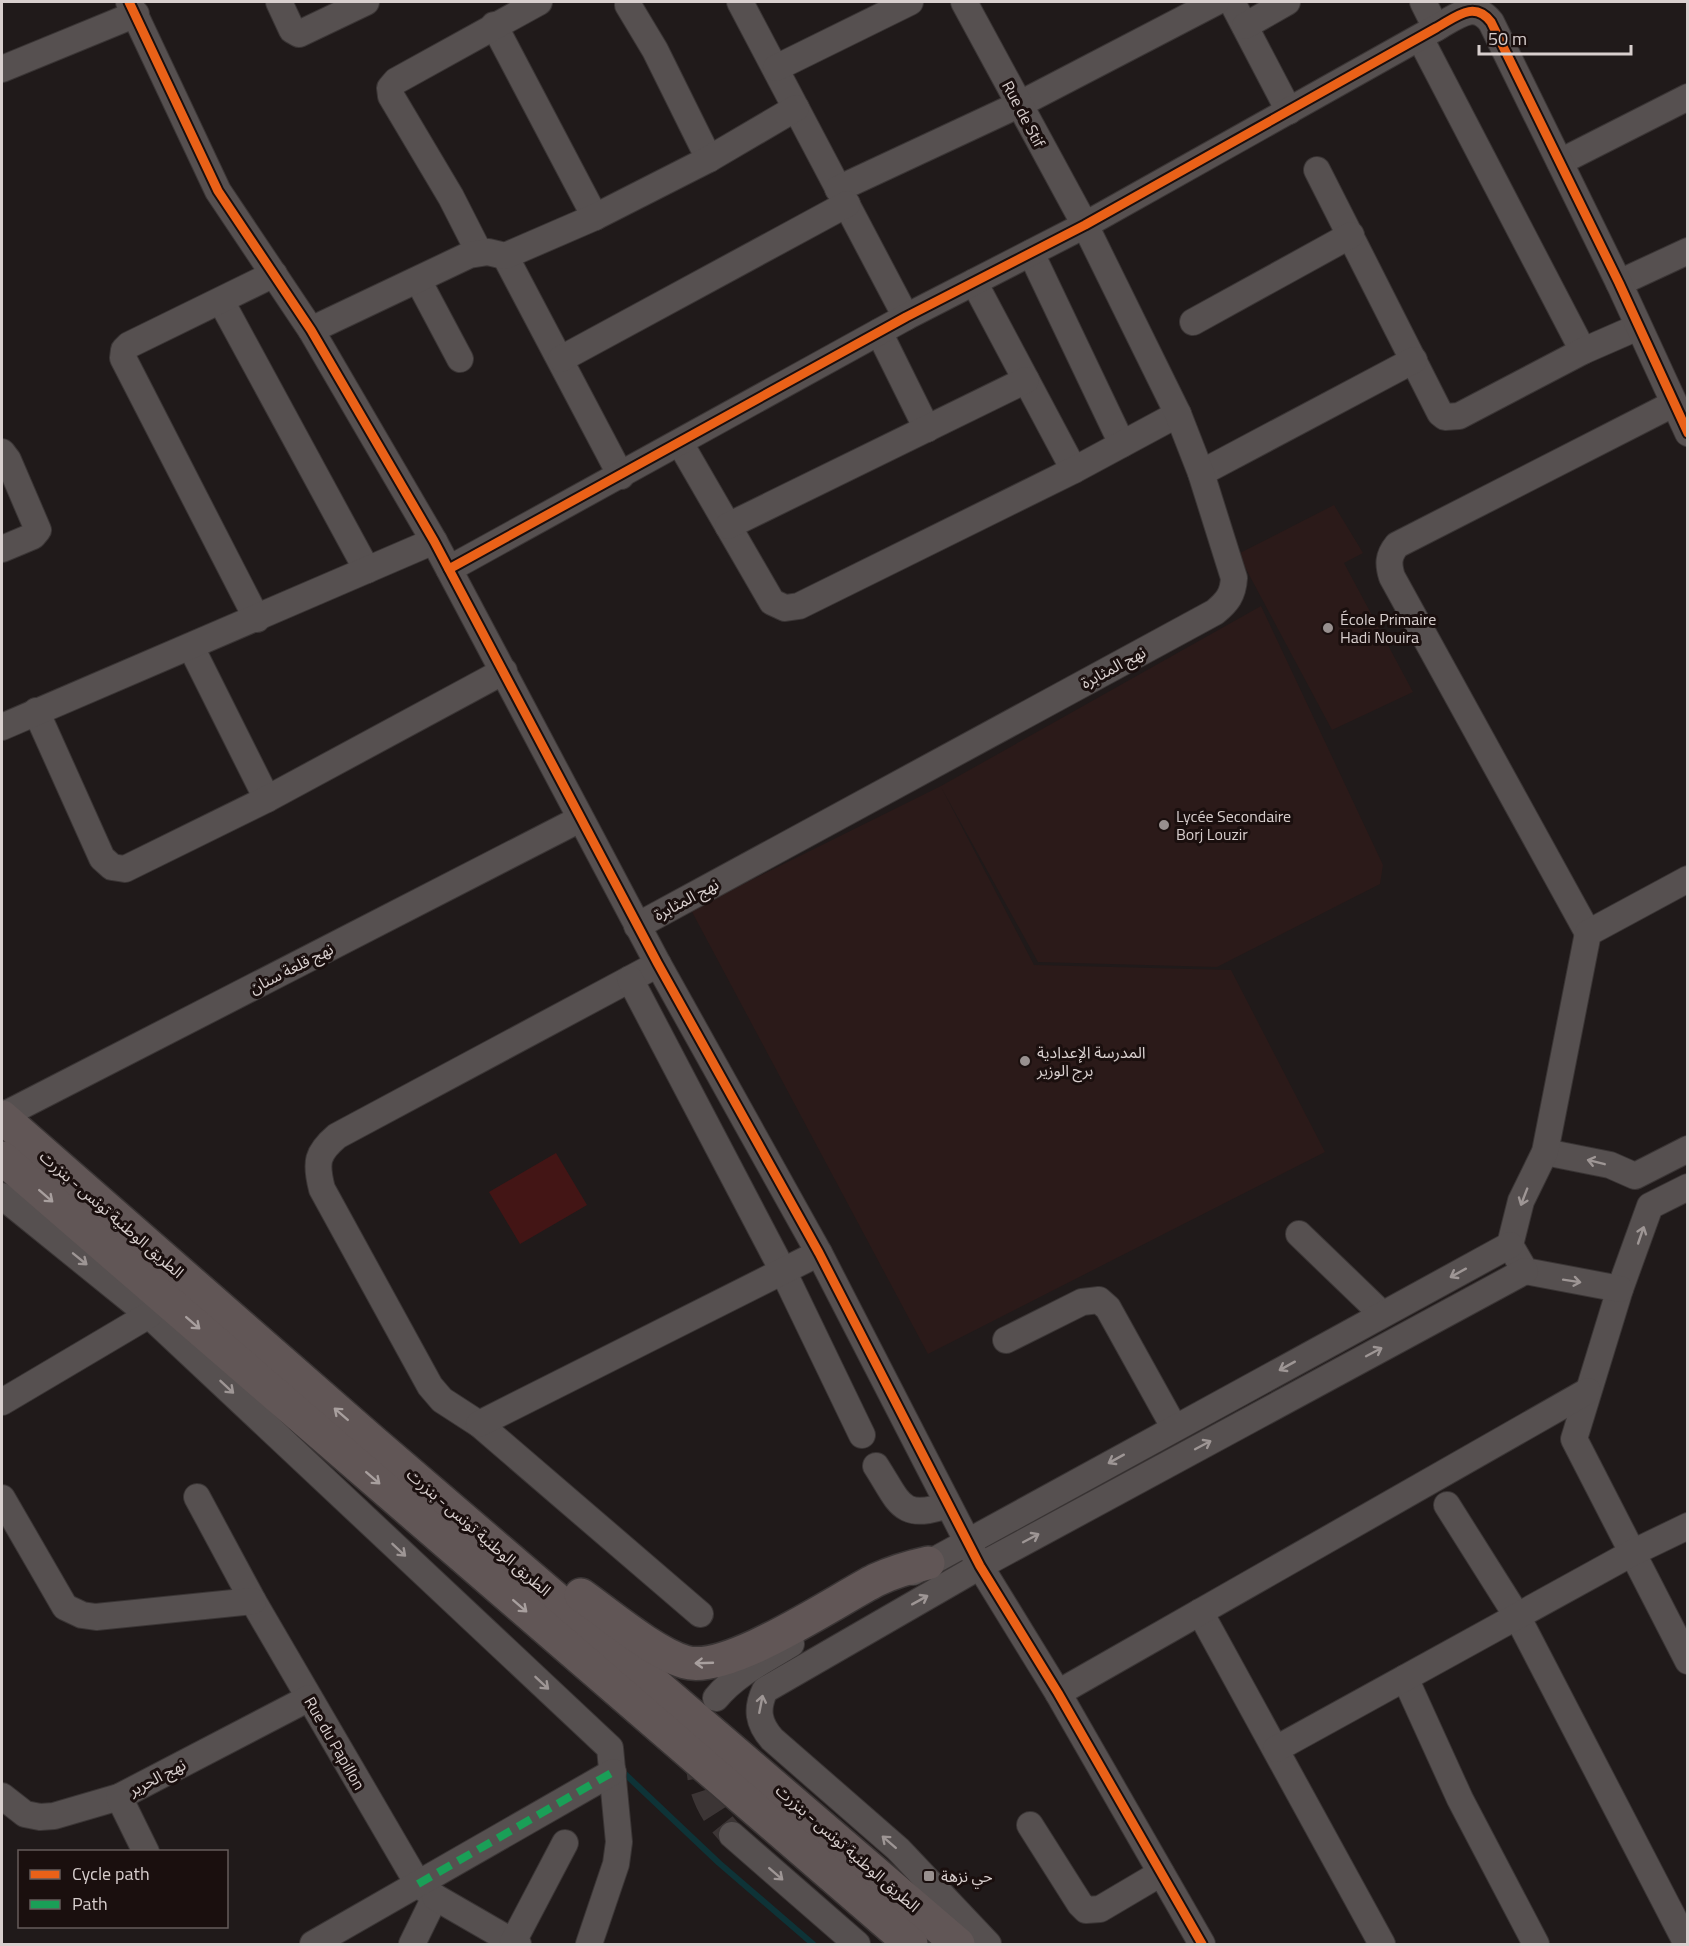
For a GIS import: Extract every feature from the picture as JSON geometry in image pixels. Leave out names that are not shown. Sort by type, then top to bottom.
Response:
[{"type":"highway","name":"الطريق الوطنية تونس - بنزرت","points":[[2,1117],[372,1441],[958,1944]]},
{"type":"highway","name":"الطريق الوطنية تونس - بنزرت","points":[[2,1158],[911,1944]]},
{"type":"highway","points":[[372,1441],[439,1485],[530,1559],[980,1944]]},
{"type":"highway","points":[[530,1559],[659,1650],[685,1663],[710,1664],[739,1654],[878,1579],[928,1563]]},
{"type":"street","points":[[279,2],[292,30],[299,34],[366,2]]},
{"type":"street","points":[[479,252],[389,91],[391,85],[396,81],[538,2]]},
{"type":"street","points":[[740,2],[906,317]]},
{"type":"street","points":[[776,68],[910,2]]},
{"type":"street","name":"Rue de Stif","points":[[964,2],[1085,225]]},
{"type":"street","points":[[561,359],[843,197],[1216,2]]},
{"type":"street","points":[[1232,2],[1289,111]]},
{"type":"street","points":[[1245,26],[1287,2]]},
{"type":"street","points":[[1423,2],[1428,33],[1583,351]]},
{"type":"street","points":[[628,5],[655,50],[709,159]]},
{"type":"street","points":[[2,69],[133,8],[218,191],[311,330],[434,541],[637,926],[819,1253],[980,1566],[1058,1693],[1202,1944]]},
{"type":"street","points":[[449,569],[906,317],[1085,225],[1468,11],[1484,12],[1619,283],[1688,433]]},
{"type":"street","points":[[494,25],[595,217]]},
{"type":"street","points":[[1560,162],[1688,97]]},
{"type":"street","points":[[311,330],[479,252],[505,256],[595,217],[709,159],[796,108]]},
{"type":"street","points":[[1317,170],[1440,413],[1451,418],[1583,351],[1638,327]]},
{"type":"street","name":"نهج المثابرة","points":[[637,926],[1215,612],[1233,592],[1234,578],[1201,473],[1178,414],[1085,225]]},
{"type":"street","points":[[1193,321],[1351,236]]},
{"type":"street","points":[[1619,283],[1688,252]]},
{"type":"street","points":[[1031,253],[1122,444]]},
{"type":"street","points":[[505,256],[621,476]]},
{"type":"street","points":[[256,619],[123,358],[124,350],[129,345],[274,274]]},
{"type":"street","points":[[418,280],[460,359]]},
{"type":"street","points":[[974,282],[1074,470]]},
{"type":"street","points":[[221,301],[367,570]]},
{"type":"street","points":[[879,332],[927,429]]},
{"type":"street","points":[[1201,473],[1414,360]]},
{"type":"street","points":[[728,526],[1026,380]]},
{"type":"street","points":[[1525,1271],[1510,1245],[1521,1201],[1545,1152],[1588,933],[1392,577],[1388,565],[1390,553],[1397,545],[1673,404]]},
{"type":"street","points":[[680,443],[772,602],[784,608],[799,606],[1074,470],[1178,414]]},
{"type":"street","points":[[2,452],[8,460],[38,530],[33,536],[2,549]]},
{"type":"street","points":[[2,726],[434,541]]},
{"type":"street","points":[[191,647],[267,799]]},
{"type":"street","points":[[36,711],[102,858],[112,867],[125,869],[267,799],[504,672]]},
{"type":"street","name":"نهج قلعة سنان","points":[[2,1117],[580,819]]},
{"type":"street","points":[[1588,933],[1688,879]]},
{"type":"street","points":[[658,964],[337,1136],[321,1150],[317,1171],[322,1189],[430,1386],[442,1400],[479,1424],[700,1614]]},
{"type":"street","points":[[630,979],[783,1271],[862,1435]]},
{"type":"street","points":[[1635,1176],[1688,1149]]},
{"type":"street","points":[[1545,1152],[1610,1165],[1635,1176],[1650,1206]]},
{"type":"street","points":[[1688,1187],[1650,1206],[1620,1289],[1575,1435],[1575,1443],[1688,1661]]},
{"type":"street","points":[[2,1197],[149,1315],[613,1771],[619,1842],[616,1864],[589,1944]]},
{"type":"street","points":[[756,1219],[791,1203]]},
{"type":"street","points":[[1299,1234],[1382,1314]]},
{"type":"street","points":[[716,1698],[726,1686],[748,1670],[928,1563],[1510,1245]]},
{"type":"street","points":[[479,1424],[819,1253]]},
{"type":"street","points":[[988,1944],[898,1849],[763,1729],[758,1710],[765,1690],[980,1566],[1525,1271],[1620,1289]]},
{"type":"street","points":[[1006,1340],[1082,1302],[1099,1300],[1108,1308],[1174,1427]]},
{"type":"street","points":[[2,1402],[149,1315]]},
{"type":"street","points":[[1058,1693],[1588,1391]]},
{"type":"street","points":[[876,1466],[902,1506],[913,1512],[925,1512],[948,1505]]},
{"type":"street","name":"Rue du Papillon","points":[[197,1497],[252,1601],[426,1891]]},
{"type":"street","points":[[2,1498],[65,1607],[82,1615],[96,1617],[252,1601]]},
{"type":"street","points":[[1447,1505],[1517,1616],[1687,1944]]},
{"type":"street","points":[[1276,1749],[1632,1553],[1688,1526]]},
{"type":"street","points":[[1200,1612],[1382,1944]]},
{"type":"street","points":[[1405,1678],[1460,1799],[1536,1944]]},
{"type":"street","name":"نهج الحرير","points":[[2,1796],[25,1814],[40,1817],[54,1816],[118,1797],[309,1698]]},
{"type":"street","points":[[313,1944],[426,1891],[613,1771]]},
{"type":"street","points":[[118,1797],[145,1850]]},
{"type":"street","points":[[1030,1825],[1086,1910],[1100,1909],[1161,1873]]},
{"type":"street","points":[[732,1836],[856,1944]]},
{"type":"street","points":[[426,1891],[515,1943],[565,1843]]},
{"type":"street","points":[[412,1944],[426,1891]]},
{"type":"shaded area","name":"École Primaire Hadi Nouira","points":[[1334,505],[1363,553],[1344,563],[1413,692],[1332,730],[1238,554]]},
{"type":"shaded area","name":"المدرسة الإعدادية برج الوزير","points":[[1261,606],[1383,865],[1380,884],[1217,967],[1038,962],[941,787],[1034,965],[1231,970],[1325,1152],[928,1354],[691,910],[941,786]]},
{"type":"shaded area","points":[[556,1153],[587,1205],[520,1244],[489,1192]]},
{"type":"waterway","points":[[624,1773],[719,1863],[813,1944]]},
{"type":"tunnel","points":[[699,1752],[702,1787],[717,1817],[732,1835]]},
{"type":"marked path","points":[[418,1884],[613,1772]]},
{"type":"cycle path","points":[[129,2],[218,191],[311,330],[434,541],[658,964],[819,1253],[980,1566],[1058,1693],[1202,1944]]},
{"type":"cycle path","points":[[449,569],[906,317],[1085,225],[1458,15],[1471,11],[1485,15],[1491,22],[1619,283],[1688,433]]},
{"type":"place","name":"École Primaire Hadi Nouira","points":[[1328,628]]},
{"type":"place","name":"Lycée Secondaire Borj Louzir","points":[[1164,825]]},
{"type":"place","name":"المدرسة الإعدادية برج الوزير","points":[[1025,1061]]},
{"type":"place","name":"حي نزهة","points":[[929,1876]]}]
